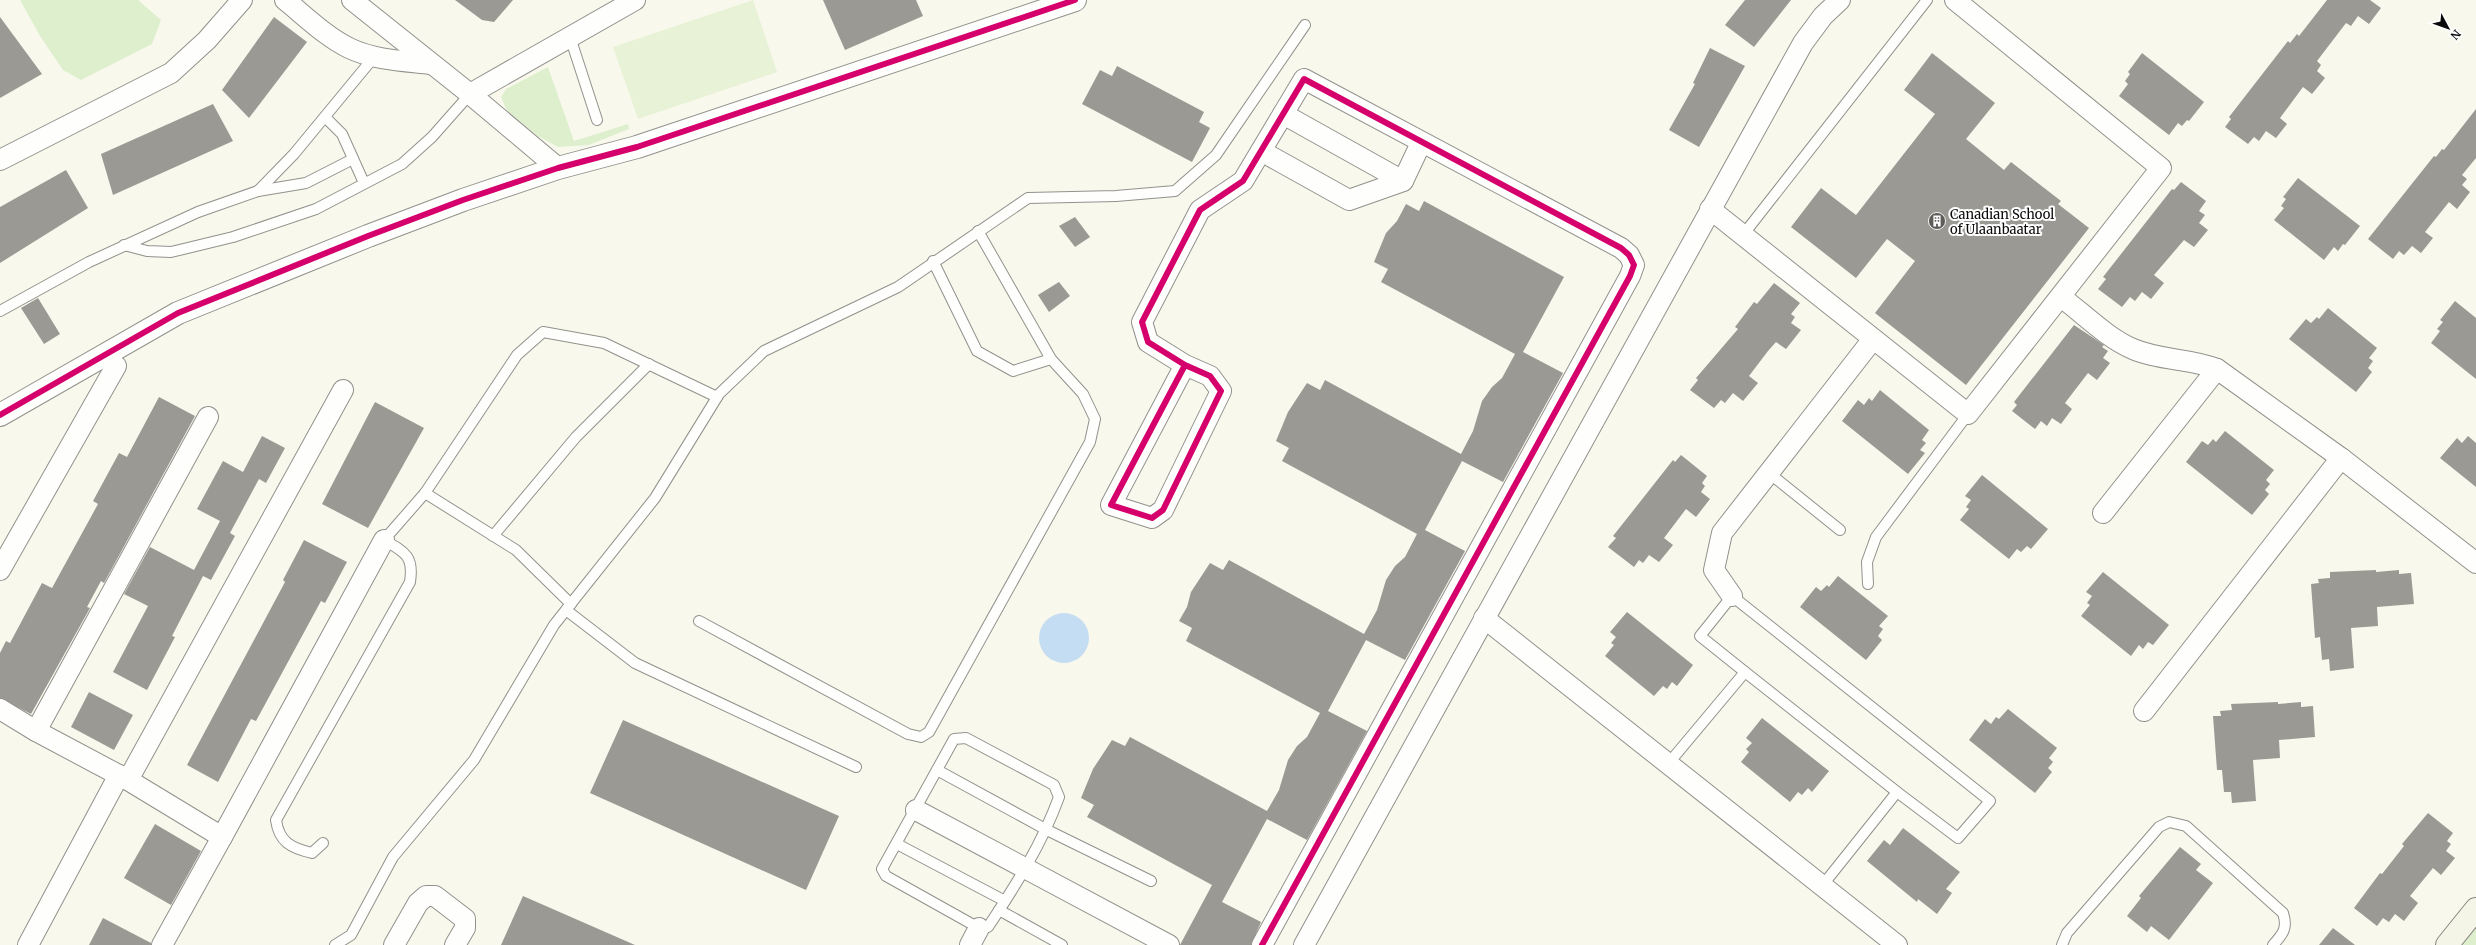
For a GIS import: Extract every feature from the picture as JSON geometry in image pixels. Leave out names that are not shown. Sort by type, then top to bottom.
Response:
[{"type":"main road","points":[[2447,945],[2476,909]]},
{"type":"street","points":[[0,160],[171,73],[207,40],[242,0]]},
{"type":"street","points":[[285,0],[328,35],[349,48],[374,57],[430,64]]},
{"type":"street","points":[[352,0],[430,64],[470,94],[558,168]]},
{"type":"street","points":[[470,94],[635,0]]},
{"type":"street","points":[[0,415],[178,313],[368,236],[463,200],[558,168],[637,147],[1075,0]]},
{"type":"street","points":[[1304,945],[1803,43],[1823,16],[1840,0]]},
{"type":"street","points":[[1710,209],[1968,414],[2161,168],[1955,0]]},
{"type":"street","points":[[1185,365],[1111,506],[1152,518],[1163,510],[1221,391],[1210,376],[1185,365],[1148,342],[1142,322],[1200,210],[1243,182],[1304,79],[1621,248],[1629,255],[1634,265],[1626,283],[1262,945]]},
{"type":"street","points":[[1283,114],[1403,181]]},
{"type":"street","points":[[1261,151],[1349,200],[1403,181],[1422,143]]},
{"type":"street","points":[[2061,297],[2120,343],[2134,350],[2166,359],[2200,362],[2217,369],[2341,458],[2476,563]]},
{"type":"street","points":[[1732,596],[1714,570],[1722,533],[1873,339]]},
{"type":"street","points":[[0,570],[116,366]]},
{"type":"street","points":[[2103,513],[2217,369]]},
{"type":"street","points":[[28,945],[343,390]]},
{"type":"street","points":[[36,731],[208,417]]},
{"type":"street","points":[[2144,711],[2341,458]]},
{"type":"street","points":[[162,945],[384,540]]},
{"type":"street","points":[[1484,618],[1897,945]]},
{"type":"street","points":[[0,709],[36,731],[124,778],[222,836]]},
{"type":"street","points":[[916,810],[1169,945]]},
{"type":"street","points":[[394,945],[418,903],[426,896],[434,896],[465,918],[465,928],[455,945]]},
{"type":"street","points":[[970,945],[979,928]]},
{"type":"lane","points":[[1743,235],[1927,0]]},
{"type":"lane","points":[[335,945],[351,935],[393,857],[474,760],[554,625],[655,498],[717,397],[764,351],[898,287],[1028,198],[1116,196],[1175,191],[1216,155],[1305,25]]},
{"type":"lane","points":[[570,37],[597,120]]},
{"type":"lane","points":[[258,190],[294,154],[374,57]]},
{"type":"lane","points":[[124,245],[147,251],[171,252],[233,237],[316,209],[402,164],[432,137],[470,94]]},
{"type":"lane","points":[[325,117],[342,134],[364,183]]},
{"type":"lane","points":[[0,311],[124,245],[198,212],[258,190],[306,183],[353,159]]},
{"type":"lane","points":[[699,621],[908,734],[921,737],[929,732],[1090,442],[1095,419],[1083,394],[1051,359],[978,231]]},
{"type":"lane","points":[[933,262],[977,352],[1013,371],[1051,359]]},
{"type":"lane","points":[[323,843],[312,853],[294,848],[278,834],[276,820],[410,582],[412,571],[410,558],[402,550],[384,540],[425,493],[517,355],[543,332],[604,343],[717,397]]},
{"type":"lane","points":[[493,536],[576,436],[649,364]]},
{"type":"lane","points":[[1868,584],[1867,562],[1876,537],[1968,414]]},
{"type":"lane","points":[[1769,473],[1840,530]]},
{"type":"lane","points":[[425,493],[516,550],[569,607],[635,663],[856,767]]},
{"type":"lane","points":[[1732,596],[1990,801],[1958,838],[1897,792],[1745,672],[1700,636],[1732,596]]},
{"type":"lane","points":[[1668,764],[1745,672]]},
{"type":"lane","points":[[966,738],[1054,785],[1059,797],[1047,830],[1005,901],[988,926],[979,928],[886,876],[882,869],[916,810],[954,739],[966,738]]},
{"type":"lane","points":[[937,770],[1047,830],[1151,881]]},
{"type":"lane","points":[[1822,886],[1897,792]]},
{"type":"lane","points":[[2062,945],[2072,927],[2159,827],[2169,822],[2186,826],[2283,913],[2286,924],[2283,934],[2273,945]]},
{"type":"lane","points":[[897,844],[1005,901]]},
{"type":"lane","points":[[999,910],[1062,945]]},
{"type":"green space","points":[[20,0],[138,0],[161,20],[152,44],[81,80],[63,70],[40,36]]},
{"type":"green space","points":[[753,0],[777,72],[638,119],[613,47]]},
{"type":"green space","points":[[548,67],[574,141],[628,124],[629,129],[589,145],[558,147],[538,136],[507,111],[501,97],[506,89]]},
{"type":"green space","points":[[2476,924],[2476,945],[2459,945]]},
{"type":"water","points":[[1064,613],[1074,615],[1082,620],[1087,628],[1089,638],[1087,648],[1082,656],[1074,661],[1064,663],[1054,661],[1046,656],[1041,648],[1039,638],[1041,628],[1046,620],[1054,615]]},
{"type":"building","points":[[455,0],[513,0],[494,22],[482,20]]},
{"type":"building","points":[[823,0],[916,0],[923,16],[845,50]]},
{"type":"building","points":[[1745,0],[1791,0],[1754,47],[1725,25]]},
{"type":"building","points":[[2327,0],[2370,0],[2381,8],[2369,24],[2358,16],[2351,26],[2346,23],[2317,61],[2321,65],[2317,71],[2325,78],[2312,94],[2303,87],[2280,118],[2287,124],[2276,138],[2266,131],[2259,141],[2254,137],[2248,144],[2225,127],[2231,119],[2229,117],[2288,41],[2290,43],[2297,34],[2299,36]]},
{"type":"building","points":[[0,17],[42,74],[0,98]]},
{"type":"building","points":[[274,17],[307,42],[249,118],[222,90]]},
{"type":"building","points":[[1710,48],[1745,66],[1699,147],[1669,130],[1695,84],[1693,83]]},
{"type":"building","name":"Canadian School of Ulaanbaatar","points":[[1932,53],[1995,103],[1966,139],[2004,170],[2011,162],[2061,201],[2058,204],[2089,228],[1966,385],[1875,313],[1915,261],[1887,239],[1856,278],[1791,227],[1821,188],[1856,215],[1935,114],[1904,90]]},
{"type":"building","points":[[2142,53],[2204,102],[2189,121],[2187,120],[2182,126],[2178,123],[2169,135],[2119,96],[2128,84],[2125,81],[2130,74],[2128,72]]},
{"type":"building","points":[[1117,66],[1204,112],[1199,122],[1210,128],[1192,162],[1082,104],[1100,70],[1112,76]]},
{"type":"building","points":[[213,104],[233,141],[113,195],[101,154]]},
{"type":"building","points":[[2476,109],[2476,158],[2462,175],[2467,179],[2462,185],[2470,192],[2457,209],[2449,202],[2425,232],[2433,238],[2421,253],[2412,246],[2404,255],[2399,251],[2393,259],[2368,239],[2434,156],[2436,157],[2442,149],[2444,150]]},
{"type":"building","points":[[66,170],[88,208],[0,263],[0,207]]},
{"type":"building","points":[[2298,178],[2360,226],[2345,245],[2343,244],[2338,251],[2334,247],[2324,260],[2274,220],[2284,208],[2281,206],[2286,199],[2283,197]]},
{"type":"building","points":[[2181,182],[2206,201],[2199,211],[2205,215],[2199,223],[2208,230],[2194,247],[2184,240],[2154,275],[2164,283],[2151,299],[2142,292],[2135,301],[2130,297],[2122,307],[2098,289],[2106,279],[2103,277],[2172,189],[2174,190]]},
{"type":"building","points":[[1424,201],[1564,277],[1523,352],[1563,373],[1503,482],[1462,461],[1425,530],[1465,551],[1405,660],[1366,640],[1328,711],[1367,731],[1307,840],[1267,819],[1222,902],[1261,922],[1251,945],[1180,945],[1212,885],[1087,817],[1094,805],[1081,798],[1093,769],[1112,740],[1125,746],[1130,737],[1267,811],[1279,790],[1288,760],[1297,746],[1307,737],[1320,713],[1186,641],[1192,628],[1179,621],[1187,607],[1191,592],[1210,563],[1223,570],[1229,560],[1364,634],[1377,610],[1386,580],[1395,566],[1405,557],[1417,534],[1282,461],[1289,448],[1276,441],[1288,412],[1307,383],[1320,390],[1325,380],[1461,454],[1473,431],[1482,401],[1492,387],[1502,378],[1515,354],[1381,282],[1388,269],[1374,262],[1386,233],[1397,221],[1406,204],[1419,211]]},
{"type":"building","points":[[1075,217],[1090,237],[1075,247],[1059,226]]},
{"type":"building","points":[[1059,282],[1070,296],[1049,312],[1038,295]]},
{"type":"building","points":[[1774,283],[1800,303],[1791,314],[1795,317],[1791,323],[1801,330],[1786,349],[1776,342],[1768,351],[1749,376],[1758,383],[1743,401],[1733,393],[1725,403],[1721,400],[1714,408],[1690,390],[1698,380],[1696,378],[1738,329],[1735,327],[1754,302],[1757,304]]},
{"type":"building","points":[[38,298],[60,334],[44,344],[21,308]]},
{"type":"building","points":[[2455,301],[2476,318],[2476,379],[2431,343],[2440,331],[2437,329],[2443,322],[2440,320]]},
{"type":"building","points":[[2328,308],[2377,348],[2369,358],[2373,361],[2368,368],[2372,372],[2356,392],[2289,339],[2306,319],[2311,323],[2317,317],[2319,319]]},
{"type":"building","points":[[2074,325],[2104,345],[2102,347],[2108,351],[2103,358],[2110,363],[2097,380],[2088,373],[2065,403],[2072,409],[2061,424],[2052,418],[2047,426],[2041,421],[2035,429],[2012,411],[2017,405],[2014,402]]},
{"type":"building","points":[[1880,390],[1929,430],[1922,440],[1926,443],[1920,450],[1925,453],[1908,474],[1842,421],[1858,400],[1864,405],[1869,398],[1872,401]]},
{"type":"building","points":[[159,397],[195,416],[104,583],[101,581],[87,607],[90,608],[31,714],[0,698],[0,653],[6,641],[10,643],[42,583],[52,588],[98,504],[93,501],[119,453],[127,457]]},
{"type":"building","points":[[375,402],[424,428],[368,528],[322,504]]},
{"type":"building","points":[[2225,431],[2274,470],[2266,480],[2270,484],[2265,490],[2269,494],[2252,515],[2186,462],[2202,441],[2208,445],[2213,439],[2216,442]]},
{"type":"building","points":[[262,436],[285,448],[266,483],[259,479],[230,533],[235,536],[211,580],[203,576],[172,636],[175,637],[147,690],[113,672],[148,606],[124,594],[150,547],[194,570],[220,521],[197,509],[223,461],[243,472]]},
{"type":"building","points":[[2468,436],[2476,443],[2476,487],[2440,458],[2457,438],[2462,443]]},
{"type":"building","points":[[1681,455],[1707,476],[1702,483],[1705,486],[1701,492],[1710,499],[1696,517],[1686,509],[1664,538],[1673,545],[1659,562],[1649,555],[1643,563],[1639,560],[1634,567],[1608,547],[1616,538],[1613,536],[1673,460],[1675,462]]},
{"type":"building","points":[[1982,475],[2048,529],[2031,549],[2027,546],[2021,552],[2017,549],[2009,559],[1960,520],[1969,509],[1966,507],[1971,500],[1965,496]]},
{"type":"building","points":[[304,540],[347,562],[325,603],[321,601],[256,721],[251,719],[218,782],[187,765],[285,582],[283,580]]},
{"type":"building","points":[[2376,570],[2376,572],[2399,570],[2399,574],[2411,573],[2414,604],[2377,607],[2378,626],[2351,628],[2354,668],[2330,671],[2329,659],[2322,660],[2320,637],[2315,638],[2311,584],[2319,583],[2318,579],[2330,578],[2330,572]]},
{"type":"building","points":[[2103,572],[2169,625],[2153,645],[2148,642],[2143,649],[2139,645],[2131,656],[2081,616],[2090,605],[2087,603],[2092,596],[2086,592]]},
{"type":"building","points":[[1838,576],[1888,616],[1879,626],[1883,629],[1878,636],[1882,640],[1866,660],[1800,607],[1816,587],[1821,591],[1827,585],[1829,587]]},
{"type":"building","points":[[1627,612],[1693,665],[1677,686],[1672,682],[1667,689],[1663,686],[1654,696],[1605,656],[1614,645],[1611,643],[1616,637],[1610,632]]},
{"type":"building","points":[[89,692],[133,715],[114,750],[71,727]]},
{"type":"building","points":[[2278,702],[2278,704],[2301,702],[2301,707],[2313,706],[2315,737],[2279,740],[2280,758],[2253,760],[2256,801],[2232,803],[2231,792],[2224,792],[2222,770],[2217,770],[2213,716],[2221,716],[2220,711],[2232,710],[2231,704]]},
{"type":"building","points":[[2008,709],[2057,748],[2049,758],[2053,762],[2048,768],[2052,772],[2035,793],[1969,740],[1985,719],[1991,724],[1996,717],[1999,719]]},
{"type":"building","points":[[1762,718],[1829,771],[1812,792],[1808,788],[1802,795],[1798,792],[1790,802],[1741,762],[1749,752],[1746,749],[1752,743],[1746,738]]},
{"type":"building","points":[[623,720],[839,816],[806,890],[590,793]]},
{"type":"building","points":[[2428,813],[2453,833],[2447,841],[2451,844],[2446,851],[2455,858],[2441,875],[2433,868],[2410,896],[2418,903],[2404,921],[2395,914],[2389,922],[2383,918],[2377,926],[2354,908],[2380,873],[2382,874],[2404,846],[2402,844]]},
{"type":"building","points":[[155,824],[201,851],[171,905],[124,878]]},
{"type":"building","points":[[1903,828],[1960,872],[1946,889],[1952,893],[1937,914],[1918,899],[1917,902],[1867,861],[1884,840],[1890,845]]},
{"type":"building","points":[[2180,847],[2201,864],[2196,870],[2213,883],[2169,940],[2151,926],[2147,932],[2127,916],[2141,898],[2139,896]]},
{"type":"building","points":[[523,896],[635,945],[501,945]]},
{"type":"building","points":[[103,918],[151,943],[151,945],[89,945]]},
{"type":"building","points":[[2333,928],[2355,945],[2319,945]]},
{"type":"cycle path","points":[[0,415],[178,313],[368,236],[463,200],[558,168],[637,147],[1075,0]]},
{"type":"cycle path","points":[[1185,365],[1210,376],[1221,391],[1163,510],[1152,518],[1111,505],[1185,365],[1148,342],[1142,322],[1200,210],[1243,181],[1304,79],[1621,248],[1629,255],[1634,265],[1630,276],[1262,945]]},
{"type":"place","name":"Canadian School of Ulaanbaatar","points":[[1937,221]]}]
